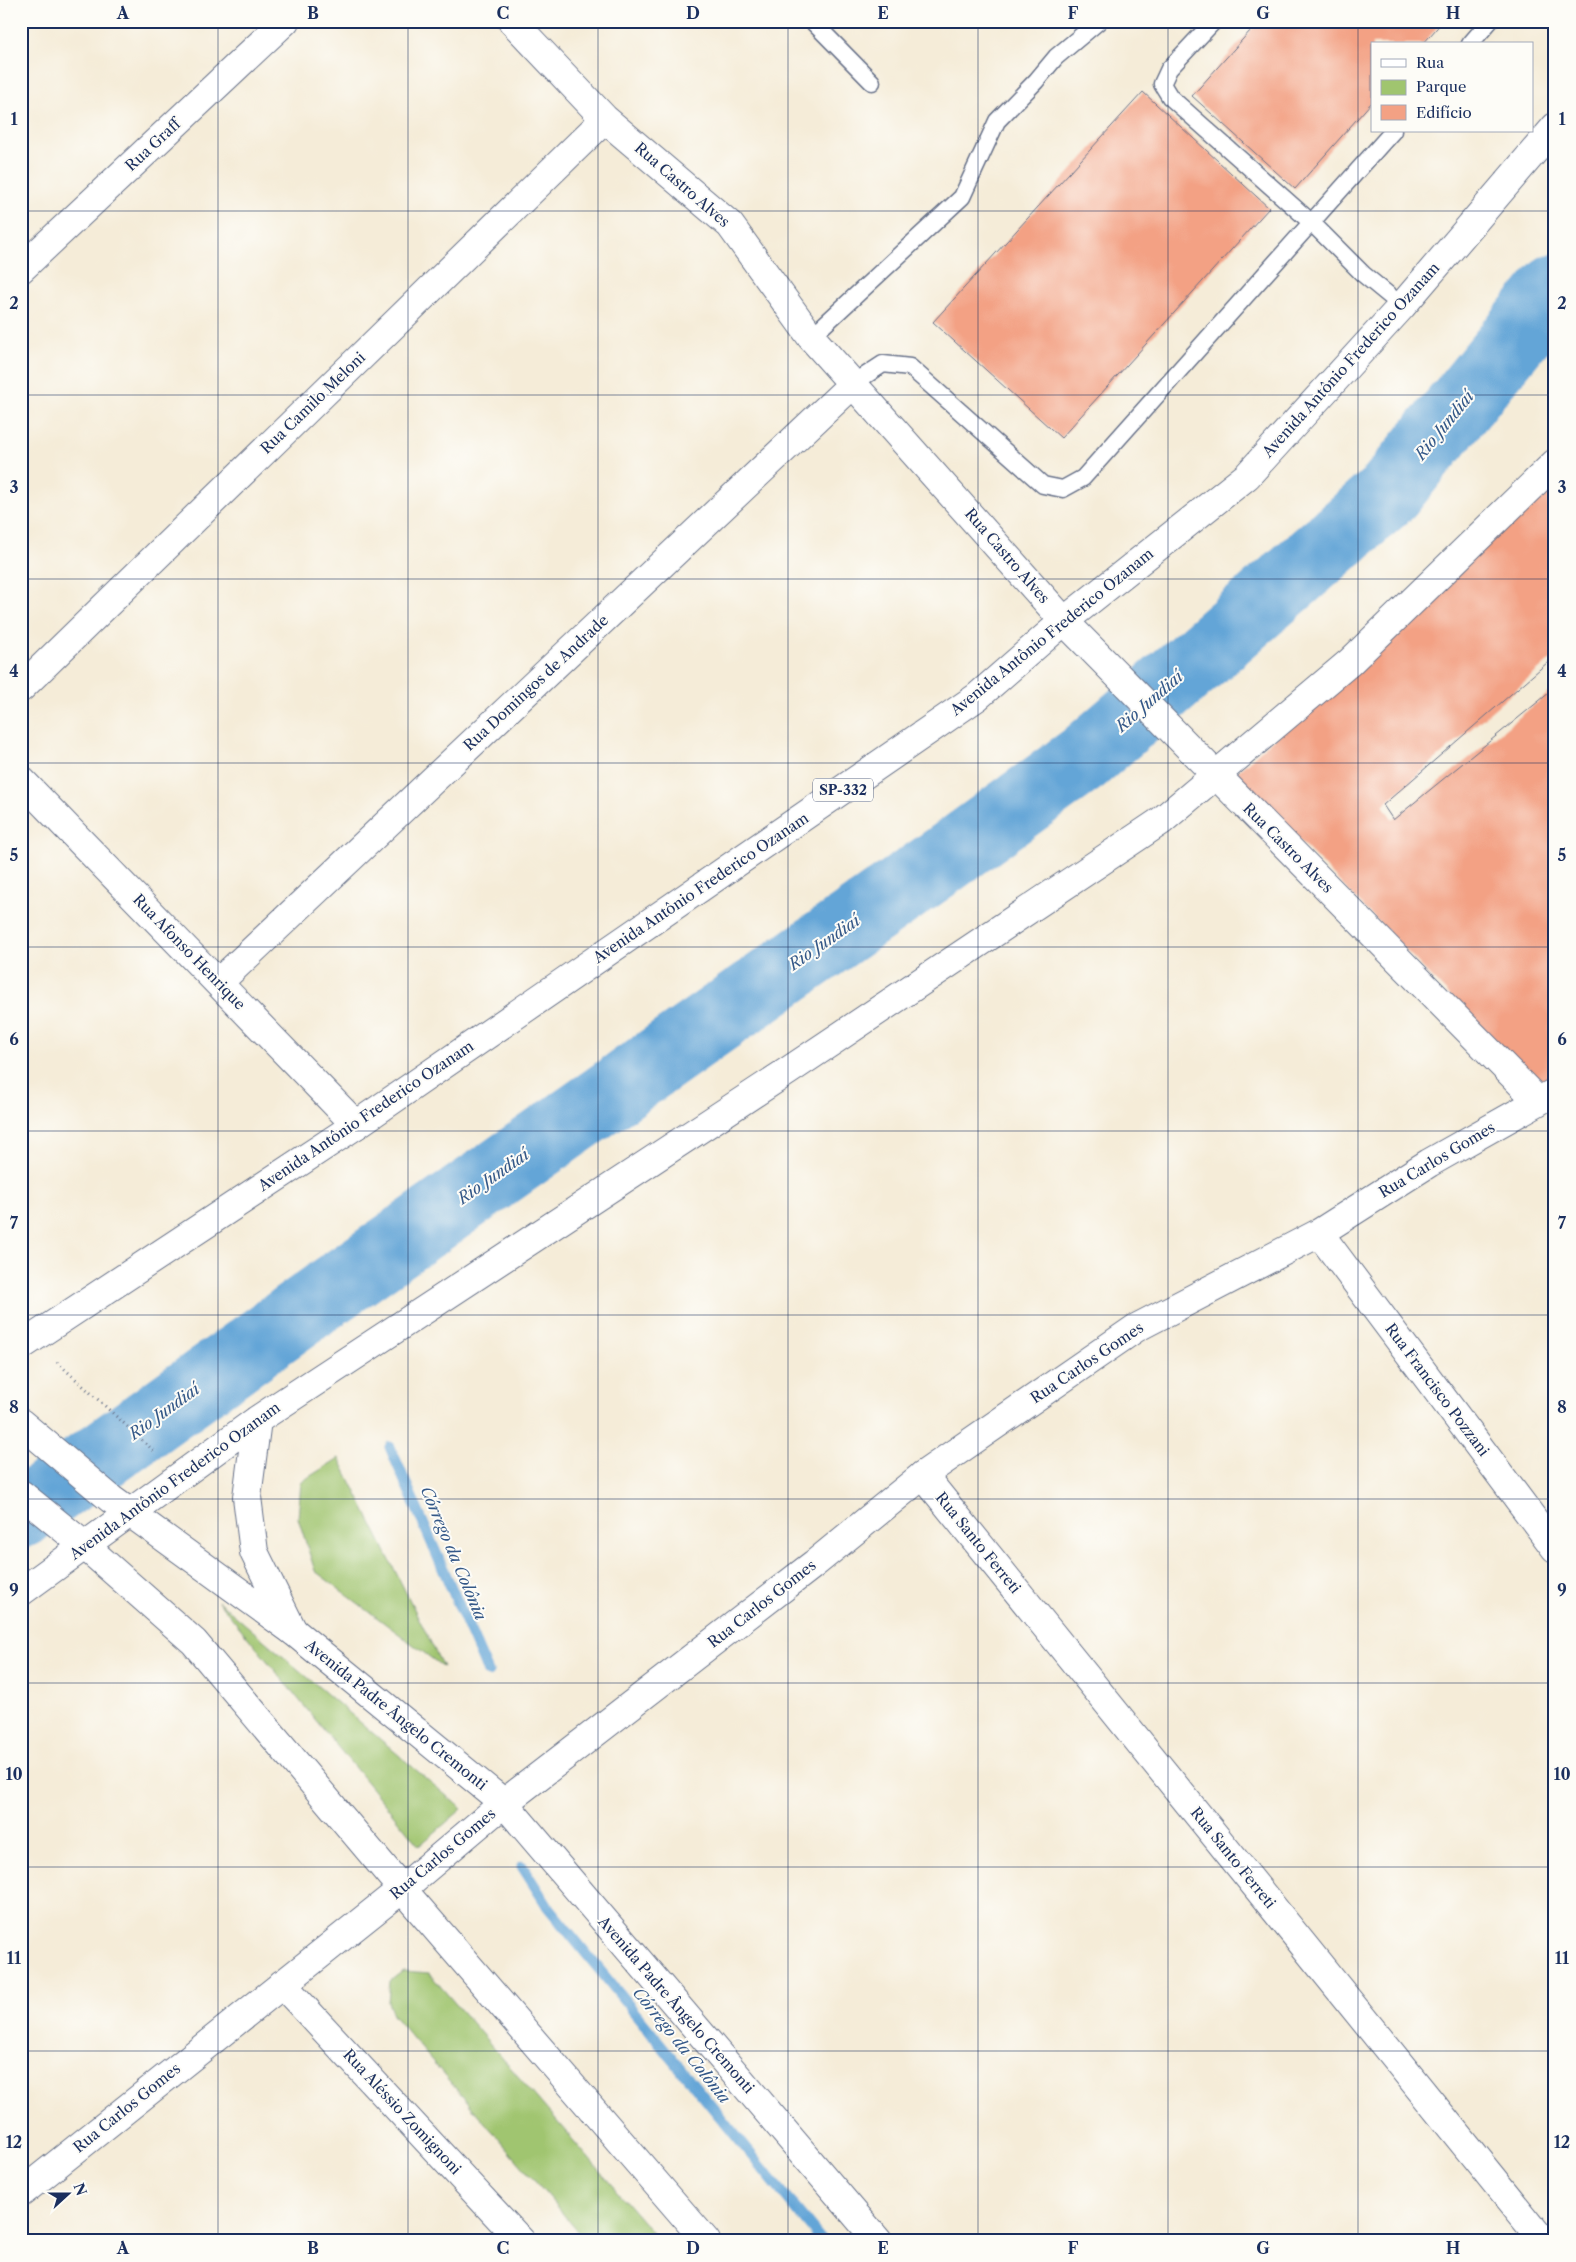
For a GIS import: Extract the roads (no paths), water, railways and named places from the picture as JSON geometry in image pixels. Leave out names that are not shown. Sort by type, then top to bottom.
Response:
[{"type":"main road","name":"Rua Graff","points":[[21,269],[285,21]]},
{"type":"main road","name":"Rua Castro Alves","points":[[512,21],[605,119],[730,225],[811,337],[854,383],[1064,621],[1188,748],[1546,1096]]},
{"type":"main road","name":"Rua Camilo Meloni","points":[[21,688],[605,119]]},
{"type":"main road","name":"Avenida Antônio Frederico Ozanam","points":[[21,1346],[356,1125],[977,697],[1064,621],[1247,476],[1402,306],[1555,127]]},
{"type":"main road","name":"Rua Domingos de Andrade","points":[[219,982],[854,383]]},
{"type":"main road","name":"Avenida Antônio Frederico Ozanam","points":[[21,1592],[74,1537],[257,1420],[788,1071],[1160,820],[1350,662],[1555,463]]},
{"type":"main road","name":"Rua Afonso Henrique","points":[[21,780],[356,1125]]},
{"type":"main road","name":"Rua Carlos Gomes","points":[[21,2193],[402,1888],[504,1803],[814,1564],[923,1475],[1136,1328],[1319,1233],[1429,1163],[1546,1096]]},
{"type":"main road","name":"Rua Francisco Pozzani","points":[[1319,1233],[1555,1548]]},
{"type":"main road","points":[[257,1420],[247,1497],[254,1552],[292,1631]]},
{"type":"main road","name":"Avenida Padre Ângelo Cremonti","points":[[21,1423],[120,1506],[292,1631],[504,1803],[878,2241]]},
{"type":"main road","name":"Rua Santo Ferreti","points":[[923,1475],[1544,2241]]},
{"type":"main road","points":[[21,1494],[74,1537],[194,1642],[402,1888],[706,2241]]},
{"type":"main road","name":"Rua Aléssio Zomignoni","points":[[282,1984],[521,2241]]},
{"type":"lane","points":[[812,21],[872,82]]},
{"type":"lane","points":[[811,337],[962,197],[997,120],[1036,81],[1056,57],[1099,21]]},
{"type":"lane","points":[[1214,21],[1169,69],[1162,84],[1170,96],[1312,224],[1363,274],[1402,306]]},
{"type":"lane","points":[[1472,42],[1490,21]]},
{"type":"lane","points":[[854,383],[883,364],[910,367],[1043,485],[1063,489],[1083,478],[1312,224],[1392,132]]},
{"type":"waterway","name":"Rio Jundiaí","points":[[21,1514],[328,1293],[944,860],[1083,759],[1388,494],[1555,288]]},
{"type":"waterway","name":"Córrego da Colônia","points":[[390,1447],[488,1672]]},
{"type":"waterway","name":"Córrego da Colônia","points":[[522,1866],[548,1907],[822,2241]]}]
